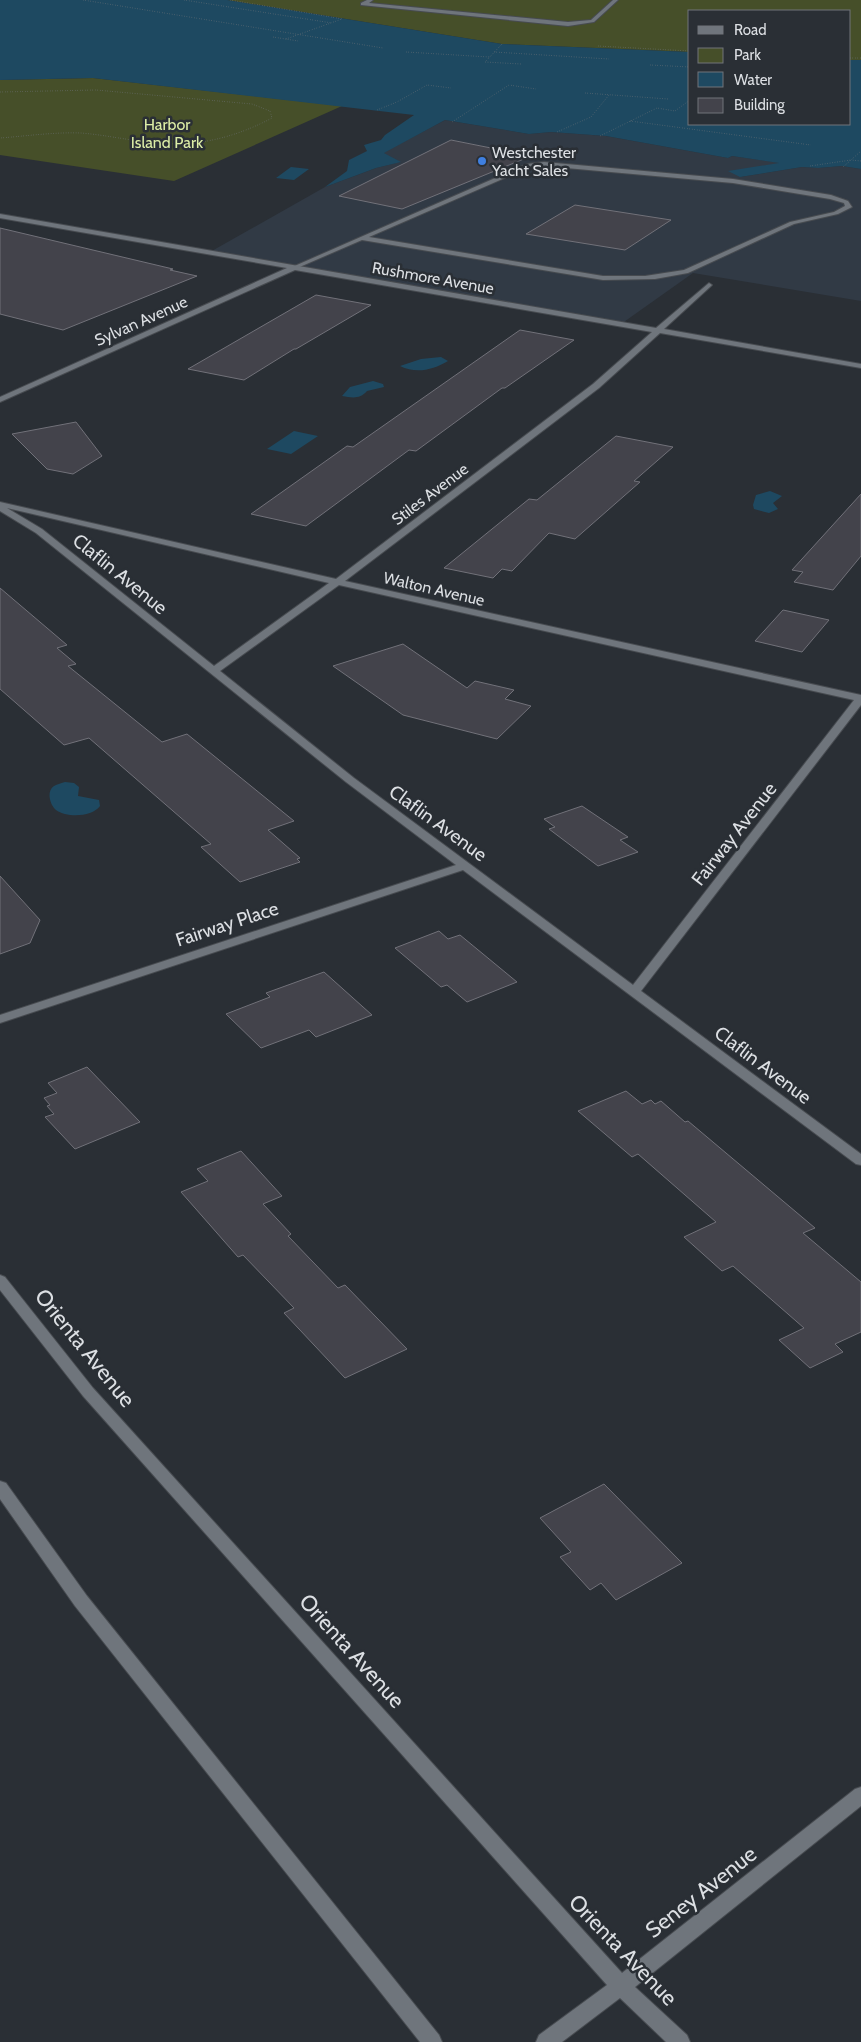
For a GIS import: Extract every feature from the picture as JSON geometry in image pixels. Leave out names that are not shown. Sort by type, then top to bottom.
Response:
[{"type":"street","points":[[371,0],[362,4],[568,24],[592,21],[616,0]]},
{"type":"street","name":"Sylvan Avenue","points":[[0,400],[293,268],[361,238],[529,165],[544,164],[651,176],[733,181],[831,197],[846,202],[849,207],[836,213],[792,223],[686,272],[670,276],[632,279],[603,278],[361,238]]},
{"type":"street","name":"Rushmore Avenue","points":[[0,216],[861,366]]},
{"type":"street","name":"Stiles Avenue","points":[[214,671],[339,581],[596,386],[709,285]]},
{"type":"street","name":"Walton Avenue","points":[[0,505],[481,615],[861,699]]},
{"type":"street","name":"Claflin Avenue","points":[[0,505],[39,531],[350,780],[861,1161]]},
{"type":"street","name":"Fairway Avenue","points":[[634,991],[861,699]]},
{"type":"street","name":"Fairway Place","points":[[0,1019],[466,865]]},
{"type":"street","name":"Orienta Avenue","points":[[0,1280],[88,1392],[621,1986],[680,2042]]},
{"type":"street","points":[[0,1486],[81,1601],[432,2042]]},
{"type":"street","name":"Seney Avenue","points":[[546,2042],[621,1986],[861,1795]]},
{"type":"path","points":[[83,0],[383,48]]},
{"type":"path","points":[[184,0],[332,23]]},
{"type":"path","points":[[286,39],[342,19]]},
{"type":"path","points":[[273,37],[298,40]]},
{"type":"path","points":[[502,44],[485,62],[521,64]]},
{"type":"path","points":[[406,52],[489,57]]},
{"type":"path","points":[[494,52],[609,60]]},
{"type":"path","points":[[650,65],[688,67]]},
{"type":"path","points":[[377,110],[397,102],[427,85],[451,88]]},
{"type":"path","points":[[452,122],[509,86],[536,89]]},
{"type":"path","points":[[0,92],[96,90],[243,103],[270,110],[272,118],[252,129],[225,138],[189,144],[170,144],[69,133],[0,138]]},
{"type":"path","points":[[585,93],[668,100]]},
{"type":"path","points":[[557,132],[591,118],[608,95]]},
{"type":"path","points":[[600,136],[657,108],[675,110],[688,102]]},
{"type":"path","points":[[630,121],[811,145]]},
{"type":"path","points":[[843,166],[861,151]]},
{"type":"path","points":[[802,167],[850,160],[861,161]]},
{"type":"shaded area","points":[[445,120],[529,134],[551,132],[606,136],[728,158],[732,156],[781,163],[740,177],[802,167],[842,166],[861,169],[861,301],[693,273],[621,324],[210,252],[325,187],[376,168],[400,162],[383,153]]},
{"type":"green space","points":[[227,0],[861,0],[861,60],[851,60],[851,10],[688,10],[688,52],[502,44]]},
{"type":"green space","name":"Harbor Island Park","points":[[93,78],[342,106],[174,181],[0,155],[0,80]]},
{"type":"water","points":[[0,0],[227,0],[502,44],[688,52],[688,125],[851,125],[851,60],[861,60],[861,169],[842,166],[802,167],[740,177],[728,171],[779,163],[732,156],[728,158],[606,136],[551,132],[529,134],[445,120],[384,153],[401,162],[376,168],[325,187],[347,171],[349,160],[367,151],[364,145],[381,140],[385,135],[414,115],[93,78],[0,80]]},
{"type":"water","points":[[291,167],[309,169],[294,180],[276,178]]},
{"type":"water","points":[[441,357],[448,361],[430,369],[412,370],[400,366],[421,359]]},
{"type":"water","points":[[373,381],[383,384],[384,387],[367,391],[356,397],[342,396],[350,387]]},
{"type":"water","points":[[294,431],[318,436],[291,454],[267,449]]},
{"type":"water","points":[[770,491],[782,496],[773,503],[778,509],[769,513],[754,509],[753,505],[756,495]]},
{"type":"water","points":[[65,782],[74,783],[79,787],[78,796],[99,800],[100,806],[96,810],[79,815],[61,813],[56,810],[51,802],[50,791],[54,786]]},
{"type":"building","points":[[451,140],[531,156],[402,209],[339,196]]},
{"type":"building","points":[[575,205],[671,220],[625,250],[526,234]]},
{"type":"building","points":[[0,228],[197,276],[63,330],[0,314]]},
{"type":"building","points":[[316,295],[371,305],[244,380],[188,369]]},
{"type":"building","points":[[520,330],[574,340],[505,388],[502,388],[416,451],[409,450],[306,526],[251,514],[347,446],[353,447]]},
{"type":"building","points":[[76,422],[102,456],[73,474],[47,469],[12,434]]},
{"type":"building","points":[[616,436],[673,447],[634,481],[640,482],[575,539],[549,533],[512,571],[502,569],[493,578],[444,568],[529,499],[537,500]]},
{"type":"building","points":[[861,494],[861,556],[833,590],[794,582],[803,572],[792,570]]},
{"type":"building","points":[[0,588],[67,645],[57,648],[76,664],[68,666],[162,742],[187,734],[294,821],[268,830],[300,858],[297,859],[300,862],[240,882],[201,847],[211,844],[89,738],[64,745],[0,689]]},
{"type":"building","points":[[783,610],[829,620],[802,652],[755,641]]},
{"type":"building","points":[[403,644],[467,688],[475,681],[514,690],[505,699],[531,706],[497,739],[403,715],[333,666]]},
{"type":"building","points":[[582,806],[628,837],[620,840],[638,852],[598,866],[549,829],[555,827],[544,819]]},
{"type":"building","points":[[0,876],[40,920],[30,943],[0,954]]},
{"type":"building","points":[[439,931],[448,939],[460,935],[517,982],[467,1002],[447,985],[441,987],[395,948]]},
{"type":"building","points":[[324,972],[372,1015],[316,1037],[309,1030],[261,1048],[226,1014],[270,997],[266,993]]},
{"type":"building","points":[[87,1067],[140,1122],[75,1149],[45,1117],[54,1114],[47,1106],[50,1105],[44,1098],[57,1093],[48,1083]]},
{"type":"building","points":[[626,1091],[642,1104],[651,1100],[655,1104],[661,1101],[685,1122],[688,1121],[815,1228],[803,1233],[861,1282],[861,1332],[835,1344],[843,1352],[810,1368],[779,1340],[804,1328],[733,1266],[722,1271],[684,1237],[716,1222],[638,1154],[632,1157],[578,1111]]},
{"type":"building","points":[[241,1151],[282,1196],[263,1204],[291,1234],[288,1236],[338,1288],[345,1285],[407,1349],[345,1378],[284,1313],[294,1308],[243,1255],[238,1257],[181,1192],[208,1181],[197,1169]]},
{"type":"building","points":[[604,1484],[682,1563],[616,1600],[601,1583],[590,1590],[560,1557],[571,1552],[540,1518]]},
{"type":"place","name":"Westchester Yacht Sales","points":[[482,161]]}]
